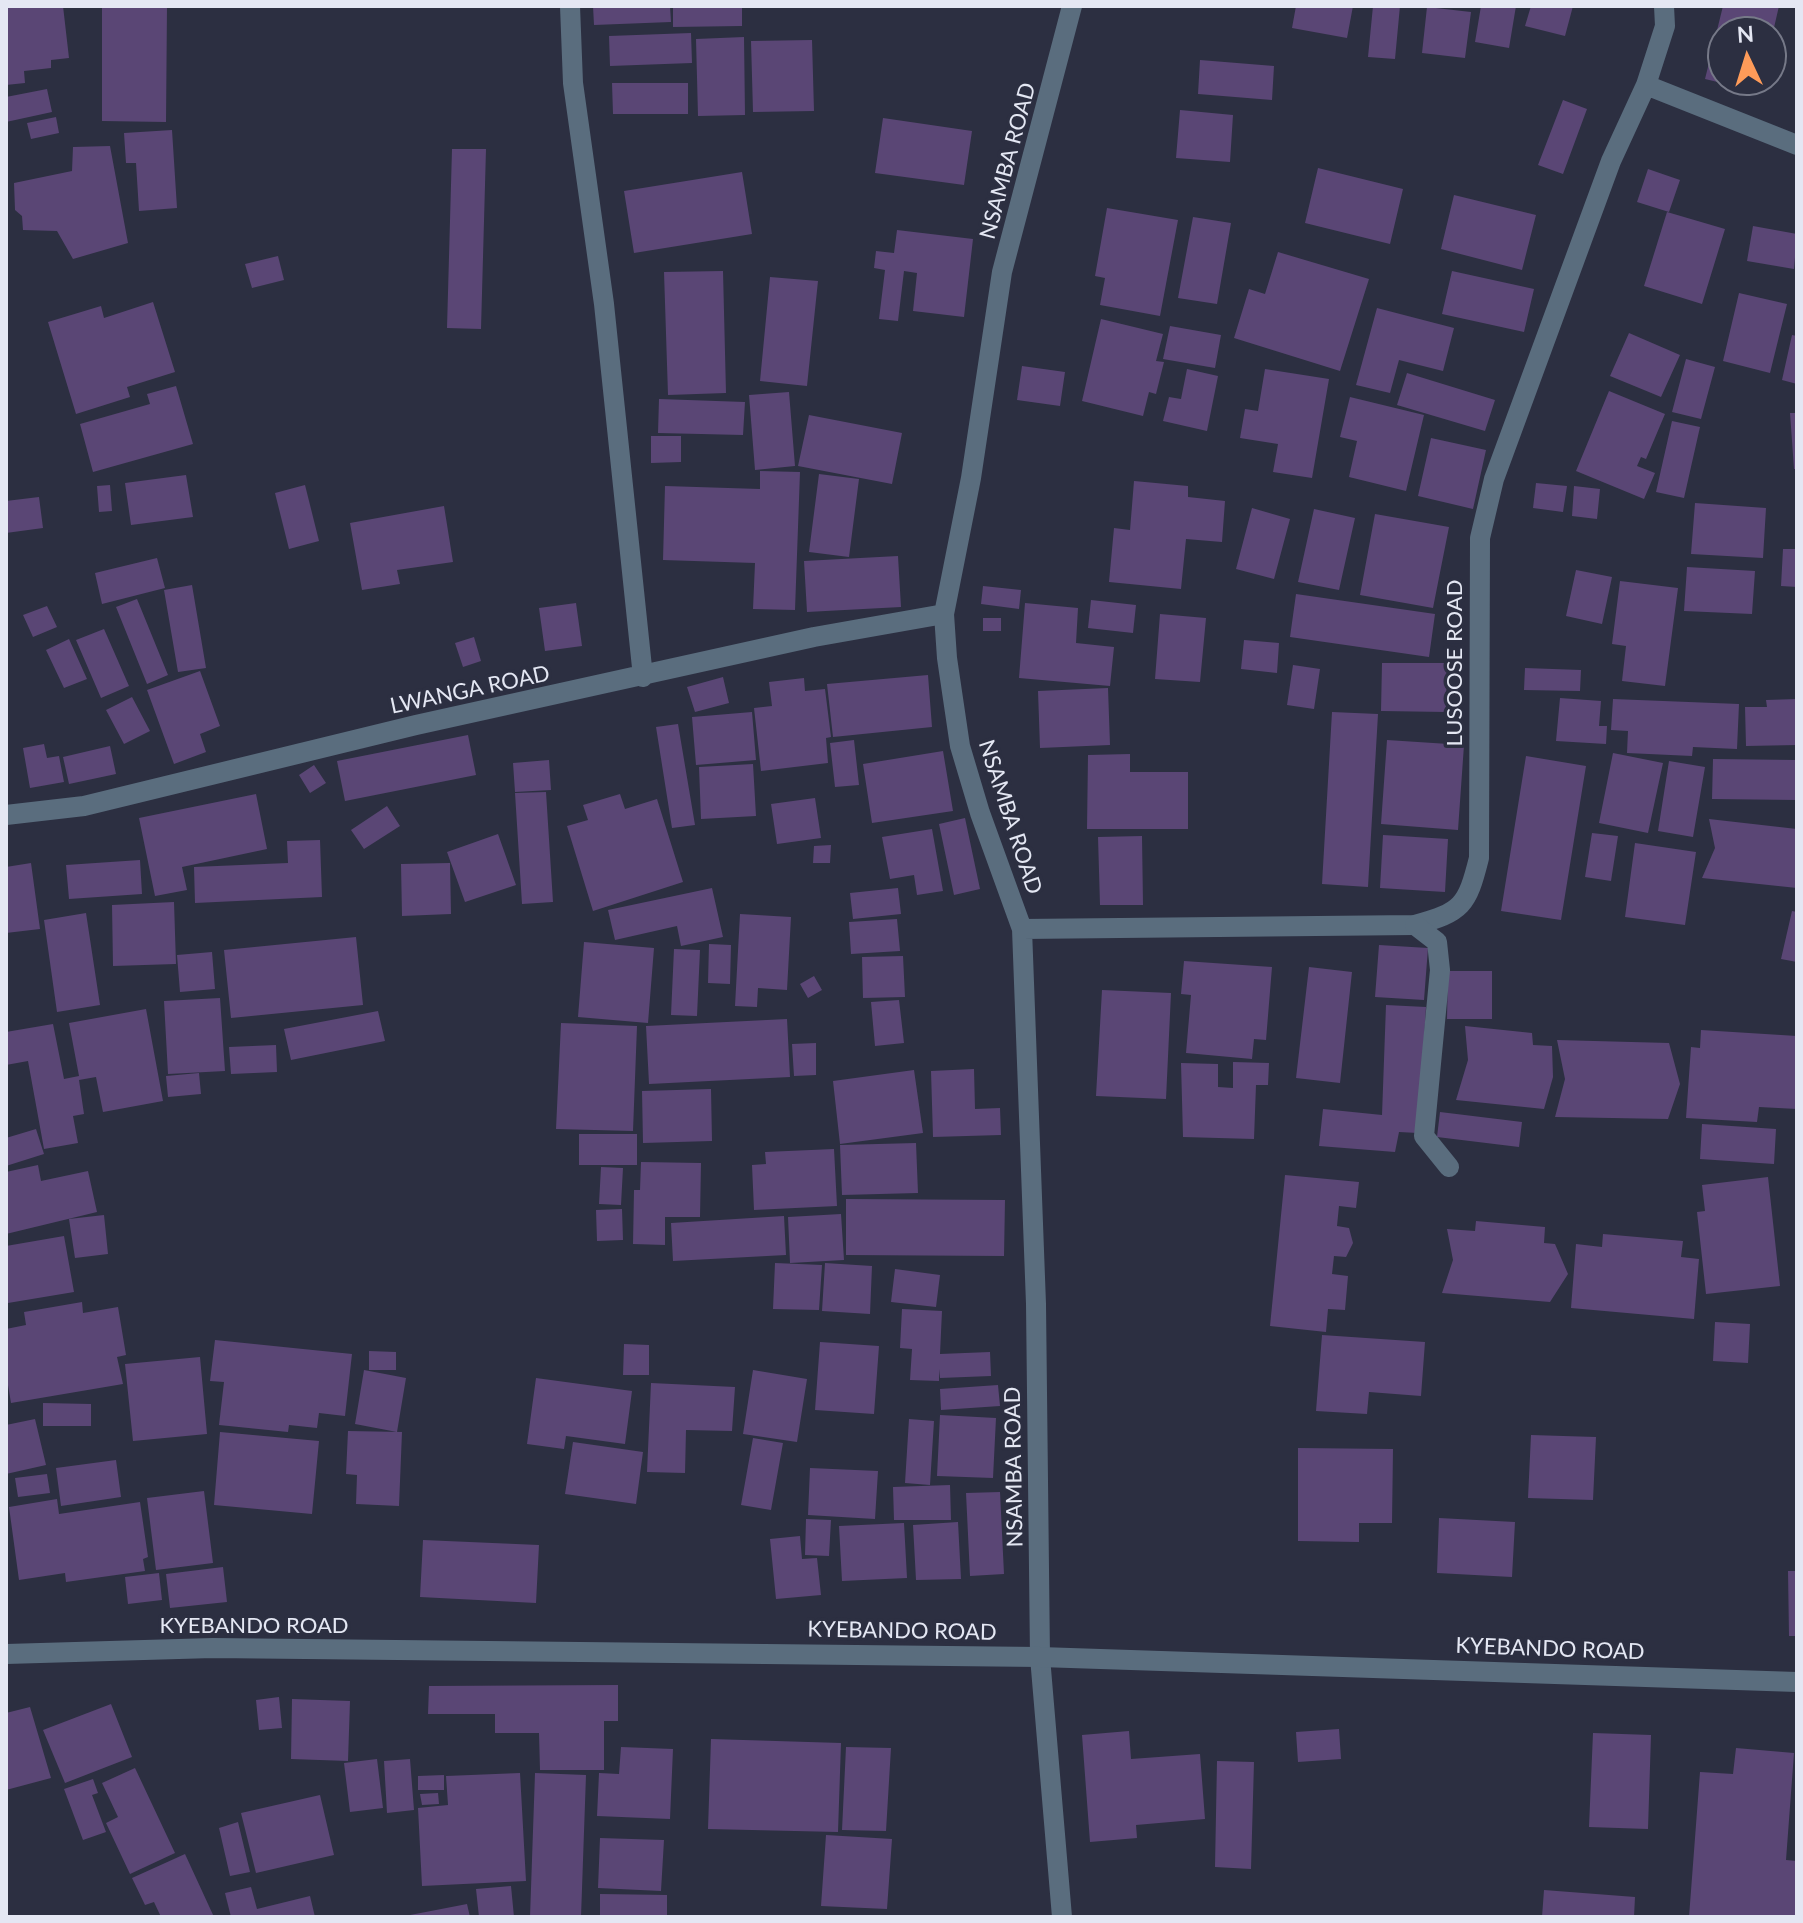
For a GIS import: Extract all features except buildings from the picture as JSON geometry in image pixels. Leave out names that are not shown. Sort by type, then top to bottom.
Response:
[{"type":"street","points":[[570,6],[573,83],[604,304],[643,677]]},
{"type":"street","name":"NSAMBA ROAD","points":[[1062,1917],[1040,1657],[1036,1304],[1022,929],[980,813],[960,746],[944,614],[971,478],[1002,272],[1072,6]]},
{"type":"street","name":"LUSOOSE ROAD","points":[[1022,929],[1415,925],[1450,916],[1469,898],[1479,858],[1480,538],[1494,479],[1611,161],[1646,85],[1665,26],[1664,6]]},
{"type":"street","points":[[1646,85],[1797,145]]},
{"type":"street","name":"LWANGA ROAD","points":[[6,815],[84,806],[416,725],[814,637],[944,614]]},
{"type":"street","points":[[1415,925],[1437,942],[1440,970],[1424,1136],[1449,1167]]},
{"type":"street","name":"KYEBANDO ROAD","points":[[6,1654],[213,1648],[1040,1657],[1797,1682]]}]
